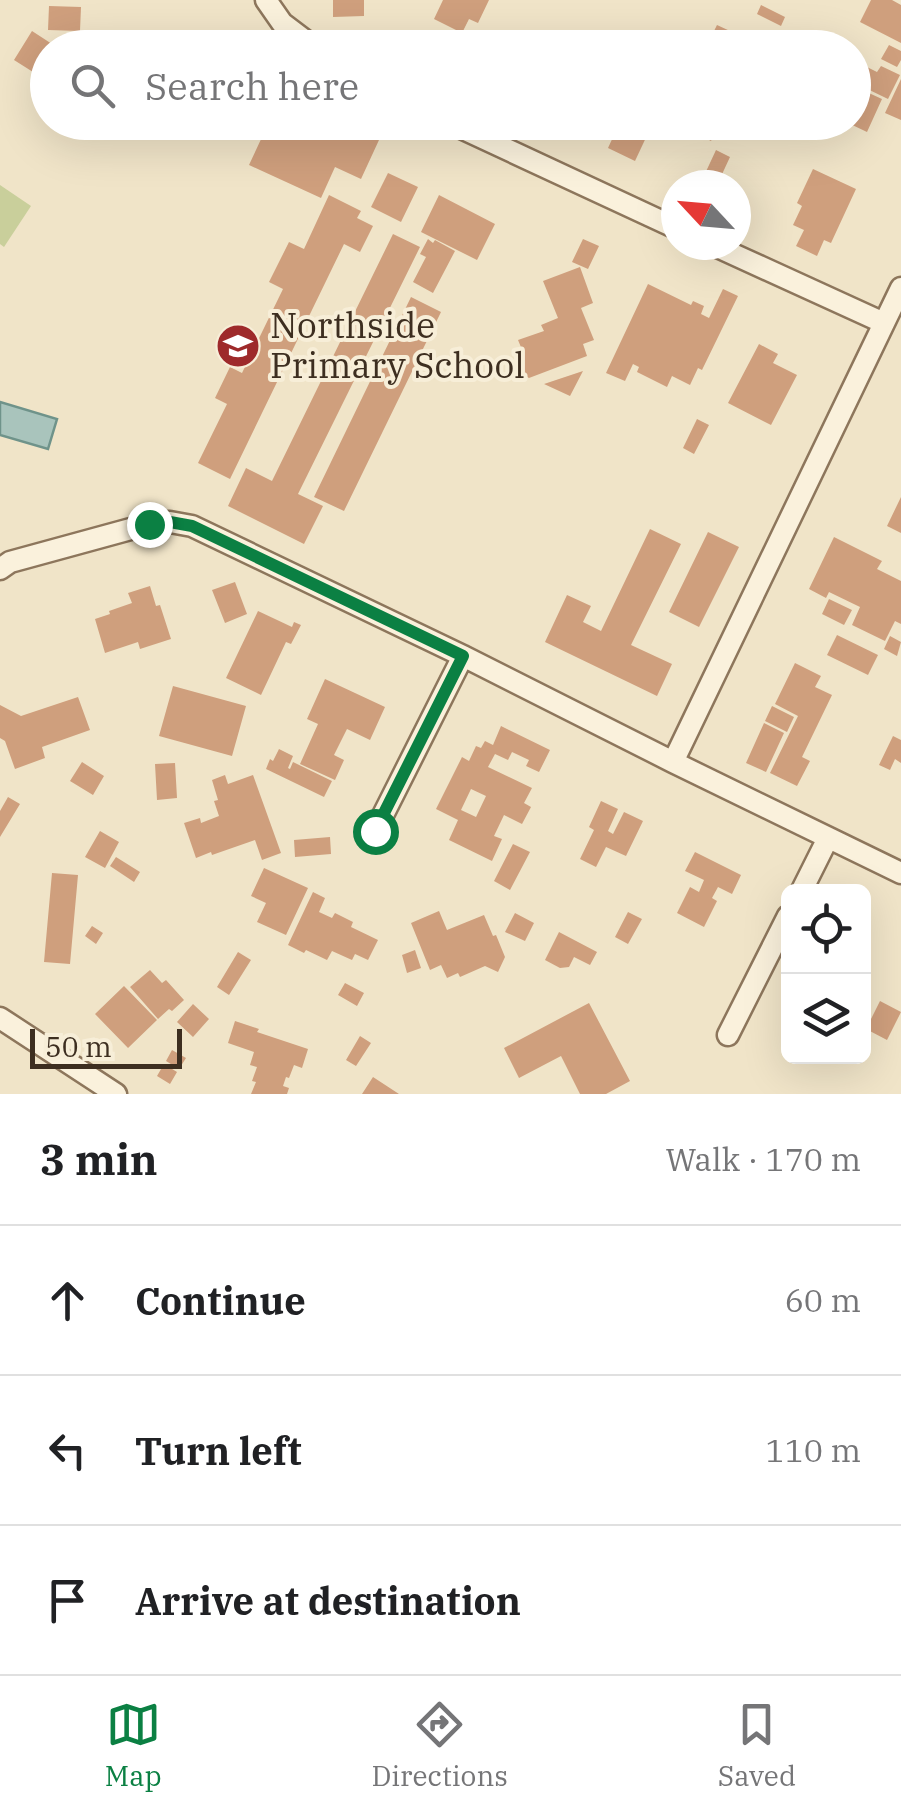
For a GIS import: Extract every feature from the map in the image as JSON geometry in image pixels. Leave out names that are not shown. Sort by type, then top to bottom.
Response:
[{"type":"street","points":[[266,0],[292,30]]},
{"type":"street","points":[[487,140],[661,221]]},
{"type":"street","points":[[747,260],[884,323]]},
{"type":"street","points":[[673,762],[901,288]]},
{"type":"street","points":[[0,570],[10,562],[149,524],[192,526],[901,873]]},
{"type":"street","points":[[375,831],[463,656]]},
{"type":"street","points":[[805,884],[828,838]]},
{"type":"street","points":[[728,1034],[781,930]]},
{"type":"street","points":[[0,1018],[116,1094]]},
{"type":"green space","points":[[0,185],[31,206],[4,247],[0,244]]},
{"type":"water","points":[[0,402],[57,419],[48,449],[0,435]]},
{"type":"building","points":[[333,0],[364,0],[364,16],[333,17]]},
{"type":"building","points":[[443,0],[489,0],[478,23],[469,19],[464,30],[434,19]]},
{"type":"building","points":[[871,0],[892,0],[901,5],[901,43],[860,22]]},
{"type":"building","points":[[761,5],[785,17],[781,26],[757,14]]},
{"type":"building","points":[[49,6],[81,7],[80,30],[48,30]]},
{"type":"building","points":[[30,34],[30,70],[14,60]]},
{"type":"building","points":[[889,45],[901,51],[897,67],[881,59]]},
{"type":"building","points":[[881,66],[900,75],[888,99],[871,91],[871,69],[877,72]]},
{"type":"building","points":[[901,79],[901,120],[885,113]]},
{"type":"building","points":[[871,94],[882,99],[871,123]]},
{"type":"building","points":[[261,140],[379,140],[361,179],[335,167],[321,198],[249,165]]},
{"type":"building","points":[[612,140],[645,140],[635,161],[608,148]]},
{"type":"building","points":[[716,150],[730,157],[724,170],[707,170]]},
{"type":"building","points":[[813,169],[856,189],[831,243],[824,240],[817,256],[796,246],[804,230],[793,225],[802,206],[797,203]]},
{"type":"building","points":[[388,173],[418,187],[401,222],[371,207]]},
{"type":"building","points":[[329,195],[361,211],[357,218],[373,226],[360,252],[344,244],[230,479],[198,463],[227,404],[215,398],[230,367],[242,373],[283,289],[269,282],[289,242],[304,249]]},
{"type":"building","points":[[439,195],[495,224],[477,260],[421,232]]},
{"type":"building","points":[[393,234],[420,247],[298,494],[323,506],[304,544],[228,506],[246,468],[272,481]]},
{"type":"building","points":[[428,239],[455,251],[433,293],[413,282],[426,257],[420,254]]},
{"type":"building","points":[[583,239],[599,246],[588,269],[572,262]]},
{"type":"building","points":[[580,267],[593,303],[581,308],[594,340],[583,344],[587,356],[529,378],[513,369],[523,352],[518,340],[544,331],[541,325],[558,318],[543,281]]},
{"type":"building","points":[[648,284],[691,305],[693,301],[704,306],[701,314],[709,318],[723,289],[738,296],[702,370],[698,368],[690,385],[672,376],[667,387],[637,372],[639,367],[633,364],[625,381],[606,373]]},
{"type":"building","points":[[411,297],[441,312],[344,511],[314,497]]},
{"type":"building","points":[[759,344],[778,354],[773,363],[797,375],[771,425],[728,403]]},
{"type":"building","points":[[583,371],[570,396],[544,384]]},
{"type":"building","points":[[697,419],[709,425],[694,454],[683,448]]},
{"type":"building","points":[[901,497],[901,533],[887,526]]},
{"type":"building","points":[[650,529],[681,544],[631,645],[672,664],[657,696],[545,642],[567,595],[591,606],[583,622],[601,631]]},
{"type":"building","points":[[708,532],[739,547],[699,627],[669,612]]},
{"type":"building","points":[[834,537],[882,561],[877,569],[901,581],[901,624],[895,621],[885,641],[852,625],[860,607],[829,592],[826,598],[809,589]]},
{"type":"building","points":[[235,582],[247,614],[225,623],[212,590]]},
{"type":"building","points":[[150,586],[171,639],[140,649],[138,642],[105,653],[95,619],[132,603],[128,593]]},
{"type":"building","points":[[829,599],[852,610],[844,625],[822,614]]},
{"type":"building","points":[[258,611],[292,627],[294,622],[301,625],[291,644],[286,642],[261,695],[226,678]]},
{"type":"building","points":[[837,635],[878,655],[868,675],[827,655]]},
{"type":"building","points":[[890,636],[901,642],[897,656],[884,649]]},
{"type":"building","points":[[795,663],[821,676],[815,687],[832,695],[802,757],[810,761],[797,786],[770,773],[798,716],[775,704]]},
{"type":"building","points":[[325,679],[385,707],[370,740],[347,729],[334,755],[344,760],[335,780],[300,764],[318,724],[307,719]]},
{"type":"building","points":[[173,686],[246,706],[232,756],[159,736]]},
{"type":"building","points":[[78,697],[90,730],[42,747],[45,758],[15,769],[5,741],[0,738],[0,705],[21,716]]},
{"type":"building","points":[[772,706],[794,717],[787,732],[765,721]]},
{"type":"building","points":[[764,723],[784,733],[766,772],[746,763]]},
{"type":"building","points":[[501,726],[550,750],[539,772],[526,766],[529,760],[512,752],[508,760],[495,754],[488,767],[532,788],[524,803],[531,807],[522,824],[504,815],[494,836],[502,839],[492,861],[449,840],[458,820],[436,809],[462,757],[469,761],[476,746],[481,748],[485,741],[493,745]],"holes":[[[471,789],[486,796],[476,817],[461,810]]]},
{"type":"building","points":[[893,736],[901,740],[901,763],[895,759],[890,770],[879,765]]},
{"type":"building","points":[[279,749],[293,756],[288,768],[293,762],[332,781],[324,797],[266,769]]},
{"type":"building","points":[[82,762],[104,776],[93,795],[70,781]]},
{"type":"building","points":[[175,763],[177,798],[157,800],[155,764]]},
{"type":"building","points":[[225,775],[228,784],[253,775],[281,853],[262,860],[255,840],[196,858],[184,823],[200,818],[201,823],[219,816],[212,780]]},
{"type":"building","points":[[8,797],[20,804],[0,837],[0,811]]},
{"type":"building","points":[[601,801],[618,809],[608,831],[613,834],[624,812],[643,821],[626,856],[606,847],[596,867],[580,859],[594,830],[589,827]]},
{"type":"building","points":[[100,831],[119,842],[105,868],[85,857]]},
{"type":"building","points":[[330,837],[331,854],[295,857],[294,840]]},
{"type":"building","points":[[513,844],[530,852],[510,890],[494,881]]},
{"type":"building","points":[[695,852],[741,875],[732,894],[718,887],[712,898],[717,901],[704,927],[677,913],[690,887],[699,892],[704,880],[685,871]]},
{"type":"building","points":[[116,857],[140,872],[134,882],[110,866]]},
{"type":"building","points":[[264,868],[308,888],[286,935],[257,922],[266,903],[251,896]]},
{"type":"building","points":[[52,873],[78,875],[70,964],[44,962]]},
{"type":"building","points":[[313,892],[325,898],[319,912],[332,918],[335,913],[353,922],[351,927],[378,940],[368,960],[355,954],[352,960],[332,951],[327,960],[288,945]]},
{"type":"building","points":[[439,911],[447,930],[484,915],[505,957],[498,972],[485,966],[447,978],[441,965],[430,970],[411,923]]},
{"type":"building","points":[[628,912],[642,919],[628,944],[615,937]]},
{"type":"building","points":[[515,913],[534,923],[525,941],[505,932]]},
{"type":"building","points":[[92,926],[103,933],[96,944],[85,936]]},
{"type":"building","points":[[559,932],[597,952],[590,965],[574,957],[569,967],[560,968],[545,960]]},
{"type":"building","points":[[415,950],[421,968],[407,973],[402,955]]},
{"type":"building","points":[[238,952],[251,960],[229,995],[217,987]]},
{"type":"building","points":[[150,970],[162,983],[166,980],[184,1000],[158,1019],[130,987]]},
{"type":"building","points":[[345,983],[364,993],[357,1006],[338,995]]},
{"type":"building","points":[[124,986],[157,1020],[128,1048],[95,1014]]},
{"type":"building","points":[[880,1001],[901,1012],[887,1040],[871,1032],[871,1019]]},
{"type":"building","points":[[589,1003],[630,1081],[606,1094],[580,1094],[561,1056],[519,1078],[504,1048]]},
{"type":"building","points":[[193,1004],[209,1019],[193,1037],[177,1022]]},
{"type":"building","points":[[235,1021],[308,1049],[302,1068],[294,1065],[289,1078],[286,1077],[283,1086],[289,1088],[287,1094],[251,1094],[256,1082],[252,1081],[257,1067],[250,1065],[254,1052],[228,1043]]},
{"type":"building","points":[[360,1036],[371,1043],[356,1066],[346,1060]]},
{"type":"building","points":[[172,1050],[186,1058],[179,1069],[166,1061]]},
{"type":"building","points":[[164,1064],[177,1072],[170,1084],[157,1076]]},
{"type":"building","points":[[373,1077],[399,1094],[362,1094]]},
{"type":"place","name":"Northside Primary School","points":[[238,346]]},
{"type":"route","points":[[149,524],[192,526],[463,656],[375,831]]}]
